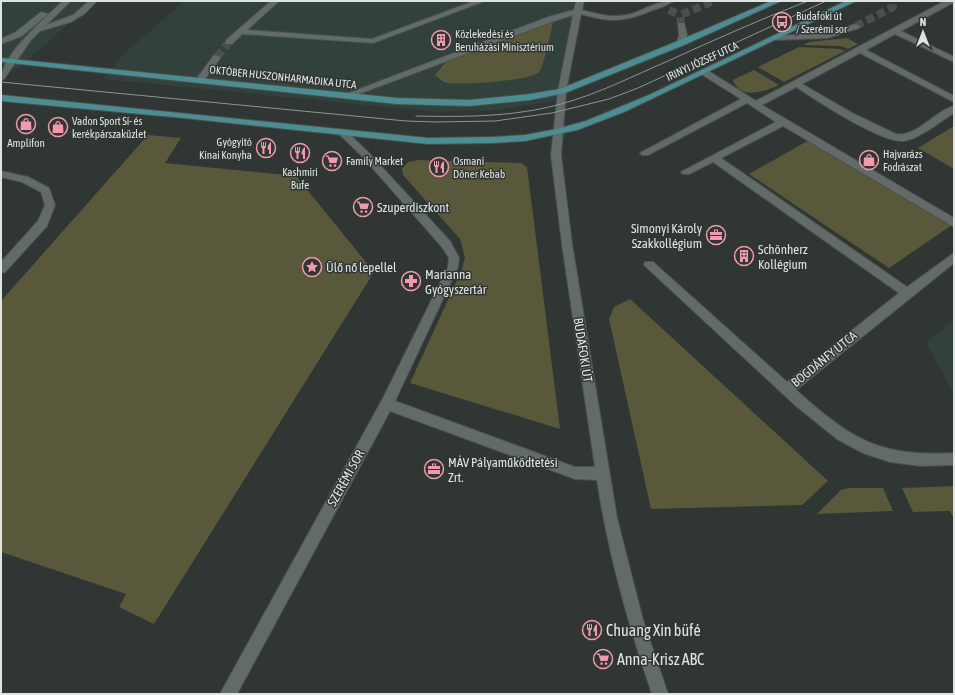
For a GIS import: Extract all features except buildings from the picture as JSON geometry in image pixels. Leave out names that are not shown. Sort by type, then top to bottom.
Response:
[{"type":"main road","name":"IRINYI JÓZSEF UTCA","points":[[562,90],[681,43],[777,1]]},
{"type":"main road","name":"IRINYI JÓZSEF UTCA","points":[[557,132],[604,118],[852,1]]},
{"type":"main road","name":"OKTÓBER HUSZONHARMADIKA UTCA","points":[[1,60],[345,96],[434,103],[469,103],[530,97],[562,90]]},
{"type":"main road","points":[[1,98],[184,115],[428,141],[468,141],[534,136],[557,132]]},
{"type":"street","points":[[1,42],[19,34],[61,1]]},
{"type":"street","points":[[1,77],[28,38],[67,1]]},
{"type":"street","points":[[38,29],[53,27],[79,16],[93,1]]},
{"type":"street","points":[[230,42],[275,1]]},
{"type":"street","points":[[240,32],[373,41],[481,1]]},
{"type":"street","name":"BUDAFOKI ÚT","points":[[580,1],[562,90],[556,155],[567,244],[610,518],[634,613],[660,694]]},
{"type":"street","points":[[345,96],[426,68],[551,19],[579,11],[600,17],[618,19],[670,1]]},
{"type":"street","points":[[756,105],[859,49],[952,3]]},
{"type":"street","points":[[659,5],[669,10]]},
{"type":"street","points":[[238,24],[247,26]]},
{"type":"street","points":[[681,24],[684,35],[681,43]]},
{"type":"street","points":[[775,38],[834,34],[845,32],[856,26]]},
{"type":"street","points":[[895,31],[954,60]]},
{"type":"street","points":[[859,49],[954,99]]},
{"type":"street","points":[[199,80],[218,57]]},
{"type":"street","points":[[704,72],[783,122],[954,222]]},
{"type":"street","points":[[797,84],[885,134],[898,138],[909,136],[954,109]]},
{"type":"street","points":[[645,153],[748,99]]},
{"type":"street","points":[[686,172],[783,122]]},
{"type":"street","name":"SZERÉMI SOR","points":[[228,694],[387,404],[453,267],[454,258],[446,244],[366,154],[343,133]]},
{"type":"street","points":[[714,158],[907,293]]},
{"type":"street","points":[[1,174],[25,179],[45,190],[50,205],[43,223],[1,269]]},
{"type":"street","name":"BOGDÁNFY UTCA","points":[[954,257],[787,390],[845,437],[867,448],[896,458],[930,461],[954,459]]},
{"type":"street","points":[[649,265],[787,390]]},
{"type":"street","points":[[387,404],[574,473],[602,474]]},
{"type":"shaded area","points":[[1,1],[95,1],[17,69],[1,68]]},
{"type":"shaded area","points":[[184,1],[583,1],[566,99],[497,110],[437,112],[103,79],[123,55]]},
{"type":"shaded area","points":[[550,21],[553,22],[543,63],[539,72],[533,75],[495,82],[448,83],[444,82],[435,75],[446,62]]},
{"type":"shaded area","points":[[847,38],[858,44],[848,49],[840,46],[803,45],[809,42]]},
{"type":"shaded area","points":[[799,47],[840,49],[845,51],[784,82],[758,67]]},
{"type":"shaded area","points":[[754,70],[779,85],[754,93],[741,90],[736,86],[733,80]]},
{"type":"shaded area","points":[[954,126],[954,169],[918,148]]},
{"type":"shaded area","points":[[148,135],[181,138],[165,163],[296,176],[374,272],[154,624],[119,607],[126,594],[1,552],[1,301]]},
{"type":"shaded area","points":[[809,140],[952,225],[889,268],[749,174]]},
{"type":"shaded area","points":[[419,160],[521,163],[527,167],[560,429],[410,383],[462,269],[465,257],[460,239],[403,175],[402,169],[408,162]]},
{"type":"shaded area","points":[[630,299],[828,481],[802,505],[651,509],[609,319],[614,307]]},
{"type":"shaded area","points":[[954,320],[954,394],[926,343]]},
{"type":"shaded area","points":[[954,486],[954,519],[950,511],[913,512],[902,488]]},
{"type":"shaded area","points":[[848,488],[883,488],[893,511],[817,514],[841,490]]},
{"type":"tunnel","points":[[680,15],[714,1]]},
{"type":"tunnel","points":[[856,26],[893,7],[892,1]]},
{"type":"tunnel","points":[[669,10],[680,15]]},
{"type":"tunnel","points":[[680,15],[681,25]]},
{"type":"tunnel","points":[[217,57],[229,42]]},
{"type":"tram line","points":[[416,116],[471,116],[507,114],[525,112],[575,100],[629,79],[738,30],[808,1]]},
{"type":"tram line","points":[[1,82],[406,121],[495,121],[552,113],[609,99],[638,88],[826,1]]},
{"type":"place","name":"Budafoki út / Szerémi sor","points":[[782,22]]},
{"type":"place","name":"Közlekedési és Beruházási Minisztérium","points":[[441,40]]},
{"type":"place","name":"Amplifon","points":[[26,124]]},
{"type":"place","name":"Vadon Sport Sí- és kerékpárszaküzlet","points":[[58,127]]},
{"type":"place","name":"Gyógyító Kínai Konyha","points":[[266,148]]},
{"type":"place","name":"Kashmiri Bufe","points":[[300,153]]},
{"type":"place","name":"Hajvarázs Fodrászat","points":[[869,160]]},
{"type":"place","name":"Family Market","points":[[332,161]]},
{"type":"place","name":"Osmani Döner Kebab","points":[[439,167]]},
{"type":"place","name":"Szuperdiszkont","points":[[363,207]]},
{"type":"place","name":"Simonyi Károly Szakkollégium","points":[[716,235]]},
{"type":"place","name":"Schönherz Kollégium","points":[[744,256]]},
{"type":"place","name":"Ülő nő lepellel","points":[[312,267]]},
{"type":"place","name":"Marianna Gyógyszertár","points":[[411,281]]},
{"type":"place","name":"MÁV Pályaműködtetési Zrt.","points":[[434,469]]},
{"type":"place","name":"Chuang Xin büfé","points":[[592,630]]},
{"type":"place","name":"Anna-Krisz ABC","points":[[603,659]]}]
